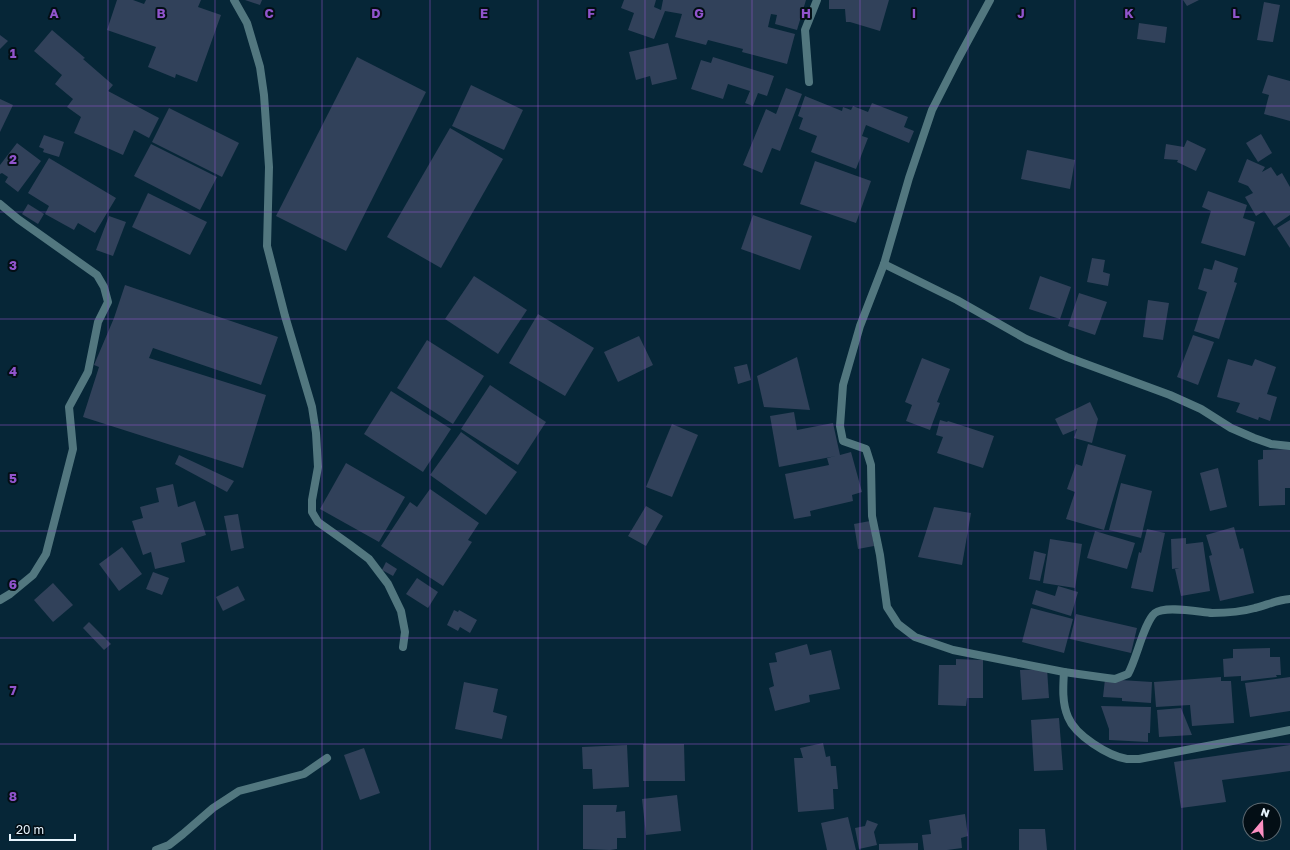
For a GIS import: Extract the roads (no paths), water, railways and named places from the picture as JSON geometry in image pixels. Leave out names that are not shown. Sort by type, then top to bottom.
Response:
[{"type":"street","points":[[234,0],[247,23],[260,67],[264,95],[269,167],[267,246],[312,407],[316,433],[318,466],[312,500],[312,512],[318,522],[369,559],[388,584],[401,611],[405,632],[403,647]]},
{"type":"street","points":[[809,82],[805,30],[817,0]]},
{"type":"street","points":[[990,0],[932,110],[909,178],[884,264],[860,326],[843,385],[840,426],[843,441],[866,448],[871,465],[872,516],[880,555],[887,607],[898,624],[915,638],[952,650],[1064,672],[1114,678],[1128,674],[1146,627],[1156,612],[1166,609],[1214,613],[1238,612],[1278,600],[1290,599]]},
{"type":"street","points":[[0,204],[18,219],[97,275],[104,287],[108,302],[98,322],[88,372],[70,407],[73,448],[46,554],[33,574],[10,594],[0,600]]},
{"type":"street","points":[[884,264],[957,300],[1033,342],[1067,358],[1170,395],[1201,409],[1231,428],[1254,438],[1271,444],[1290,446]]},
{"type":"street","points":[[1064,672],[1063,703],[1068,718],[1077,732],[1092,743],[1126,759],[1139,759],[1290,730]]},
{"type":"street","points":[[156,850],[169,845],[213,808],[239,791],[304,774],[327,758]]}]
